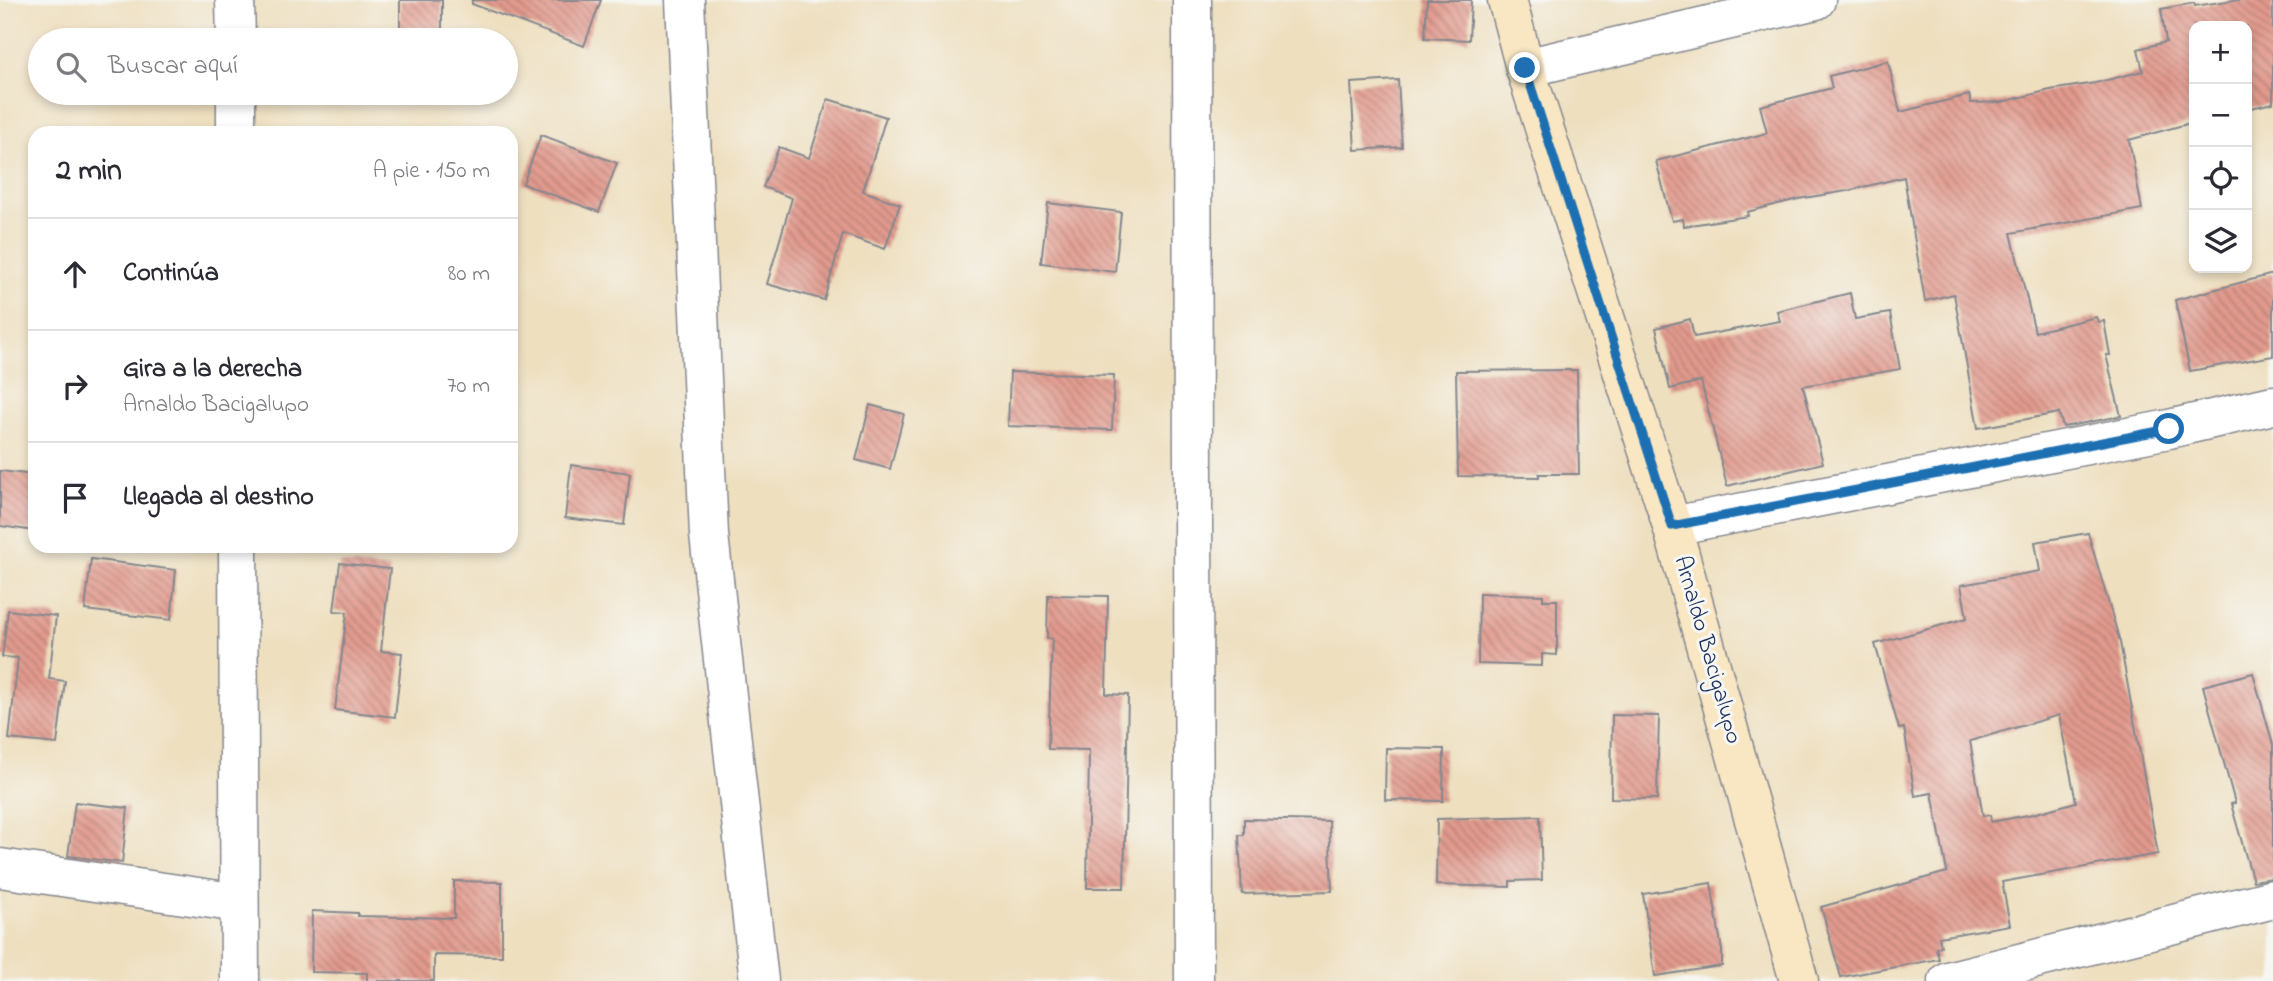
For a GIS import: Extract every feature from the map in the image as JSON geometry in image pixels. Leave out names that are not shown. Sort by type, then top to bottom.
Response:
[{"type":"street","points":[[235,0],[236,28]]},
{"type":"street","points":[[685,0],[709,535],[759,981]]},
{"type":"street","points":[[1192,0],[1194,981]]},
{"type":"street","name":"Arnaldo Bacigalupo","points":[[1507,0],[1525,68],[1672,526],[1799,981]]},
{"type":"street","points":[[1525,68],[1816,0]]},
{"type":"street","points":[[236,105],[236,126]]},
{"type":"street","points":[[1672,526],[2169,429],[2273,405]]},
{"type":"street","points":[[238,553],[240,981]]},
{"type":"street","points":[[0,868],[239,903]]},
{"type":"street","points":[[1948,981],[2273,899]]},
{"type":"building","points":[[400,0],[442,0],[442,28],[400,28]]},
{"type":"building","points":[[472,0],[601,0],[584,46],[472,4]]},
{"type":"building","points":[[1427,0],[1471,0],[1469,40],[1425,38]]},
{"type":"building","points":[[2234,0],[2273,0],[2273,103],[2252,108],[2252,21],[2189,21],[2189,123],[2129,140],[2142,209],[2011,233],[2035,332],[2096,317],[2098,322],[2104,321],[2110,355],[2106,355],[2121,416],[2063,427],[2059,413],[1978,428],[1954,294],[1925,301],[1904,177],[1847,191],[1798,199],[1747,212],[1748,216],[1684,226],[1683,219],[1672,221],[1656,161],[1767,133],[1760,106],[1832,88],[1829,76],[1888,61],[1900,112],[1969,95],[1971,103],[2002,102],[2143,71],[2138,49],[2166,42],[2161,9],[2194,3],[2195,6]]},
{"type":"building","points":[[1398,80],[1402,147],[1355,150],[1351,83]]},
{"type":"building","points":[[828,99],[886,117],[863,191],[900,204],[885,249],[843,234],[824,300],[767,284],[792,198],[763,187],[779,147],[809,158]]},
{"type":"building","points":[[541,135],[617,163],[599,212],[523,184]]},
{"type":"building","points":[[1048,203],[1121,212],[1115,272],[1041,263]]},
{"type":"building","points":[[2273,274],[2273,356],[2190,371],[2175,300]]},
{"type":"building","points":[[1850,293],[1855,319],[1890,313],[1900,369],[1803,386],[1823,463],[1727,486],[1701,381],[1670,389],[1656,328],[1690,319],[1694,337],[1780,321],[1777,311]]},
{"type":"building","points":[[1577,370],[1579,474],[1539,474],[1539,477],[1458,476],[1456,371]]},
{"type":"building","points":[[1010,372],[1114,375],[1112,430],[1008,426]]},
{"type":"building","points":[[870,405],[904,414],[890,469],[856,460]]},
{"type":"building","points":[[571,465],[630,473],[624,525],[565,518]]},
{"type":"building","points":[[0,471],[28,474],[28,530],[0,526]]},
{"type":"building","points":[[2088,533],[2120,642],[2158,854],[2002,882],[2010,925],[1939,937],[1941,946],[1936,948],[1939,959],[1841,977],[1821,907],[1947,872],[1932,793],[1915,796],[1904,728],[1899,729],[1875,644],[1967,618],[1961,585],[2040,571],[2035,542]],"holes":[[[2059,715],[2076,802],[1991,822],[1990,815],[1983,816],[1970,741]]]},
{"type":"building","points":[[91,559],[176,570],[171,620],[85,610]]},
{"type":"building","points":[[340,563],[390,569],[381,651],[402,653],[395,717],[335,710],[347,612],[334,611]]},
{"type":"building","points":[[1479,593],[1543,595],[1543,600],[1557,600],[1557,655],[1542,654],[1542,666],[1478,664]]},
{"type":"building","points":[[1048,595],[1108,596],[1106,694],[1128,695],[1124,888],[1087,888],[1089,750],[1048,749],[1052,639],[1047,638]]},
{"type":"building","points":[[8,610],[56,616],[49,679],[65,681],[57,744],[9,739],[18,658],[2,657]]},
{"type":"building","points":[[2253,673],[2273,745],[2273,878],[2253,881],[2231,804],[2235,803],[2203,686]]},
{"type":"building","points":[[1612,715],[1659,716],[1657,799],[1611,798]]},
{"type":"building","points":[[1386,748],[1444,749],[1443,801],[1385,800]]},
{"type":"building","points":[[75,802],[128,808],[122,863],[68,856]]},
{"type":"building","points":[[1540,816],[1542,880],[1510,881],[1510,887],[1436,885],[1437,819]]},
{"type":"building","points":[[1244,819],[1329,821],[1332,891],[1242,894],[1239,835],[1244,835]]},
{"type":"building","points":[[454,881],[502,882],[502,956],[434,955],[434,981],[367,981],[367,973],[311,972],[312,911],[358,913],[358,916],[454,918]]},
{"type":"building","points":[[1711,883],[1722,966],[1655,976],[1643,894]]},
{"type":"route","points":[[1525,68],[1672,526],[2169,429]]}]
